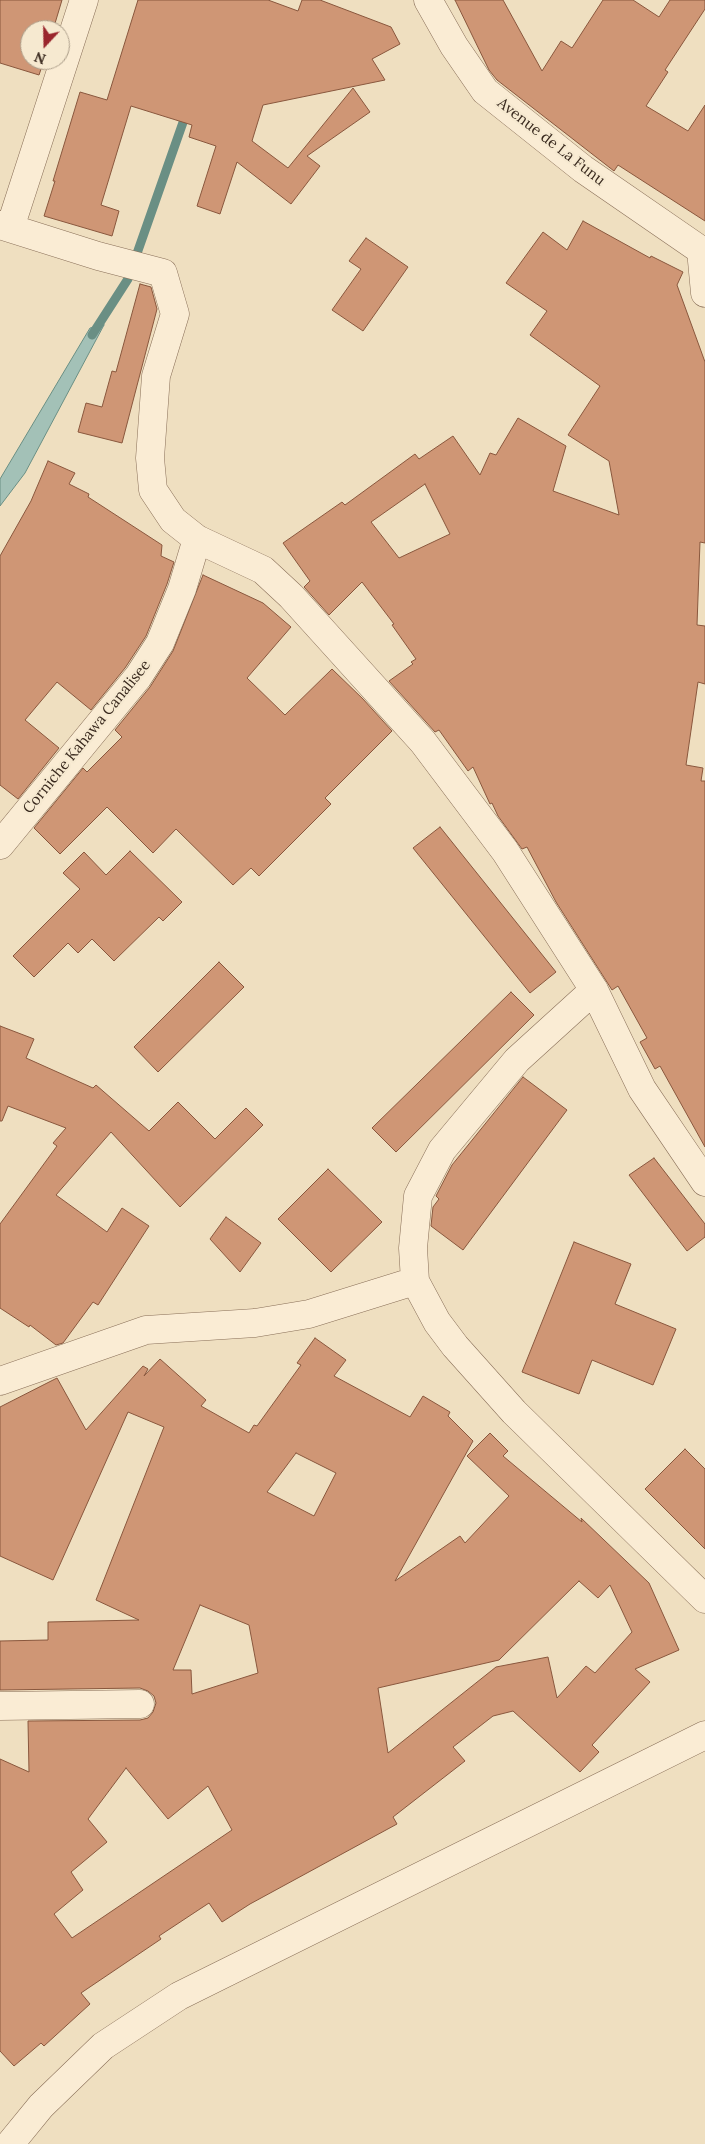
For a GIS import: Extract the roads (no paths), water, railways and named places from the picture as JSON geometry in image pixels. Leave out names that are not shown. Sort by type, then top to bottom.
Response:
[{"type":"street","points":[[84,0],[5,227],[98,256],[164,273],[176,314],[156,376],[150,458],[153,490],[172,520],[197,539],[263,570],[291,596],[423,742],[505,851],[594,990],[642,1089],[705,1182]]},
{"type":"street","name":"Avenue de La Funu","points":[[428,0],[454,46],[485,91],[583,169],[703,252]]},
{"type":"street","points":[[703,252],[705,293]]},
{"type":"street","name":"Corniche Kahawa Canalisee","points":[[0,845],[138,677],[160,644],[182,588],[197,539]]},
{"type":"street","points":[[594,990],[517,1060],[442,1150],[418,1196],[413,1248],[415,1282],[437,1322],[455,1346],[514,1412],[705,1599]]},
{"type":"street","points":[[0,1381],[146,1330],[255,1323],[309,1314],[415,1282]]},
{"type":"street","points":[[0,1706],[140,1704]]},
{"type":"street","points":[[10,2144],[41,2106],[102,2046],[179,1996],[705,1735]]},
{"type":"water","points":[[104,325],[25,473],[0,506],[0,479],[90,328]]},
{"type":"waterway","points":[[92,335],[128,279],[187,111]]}]
